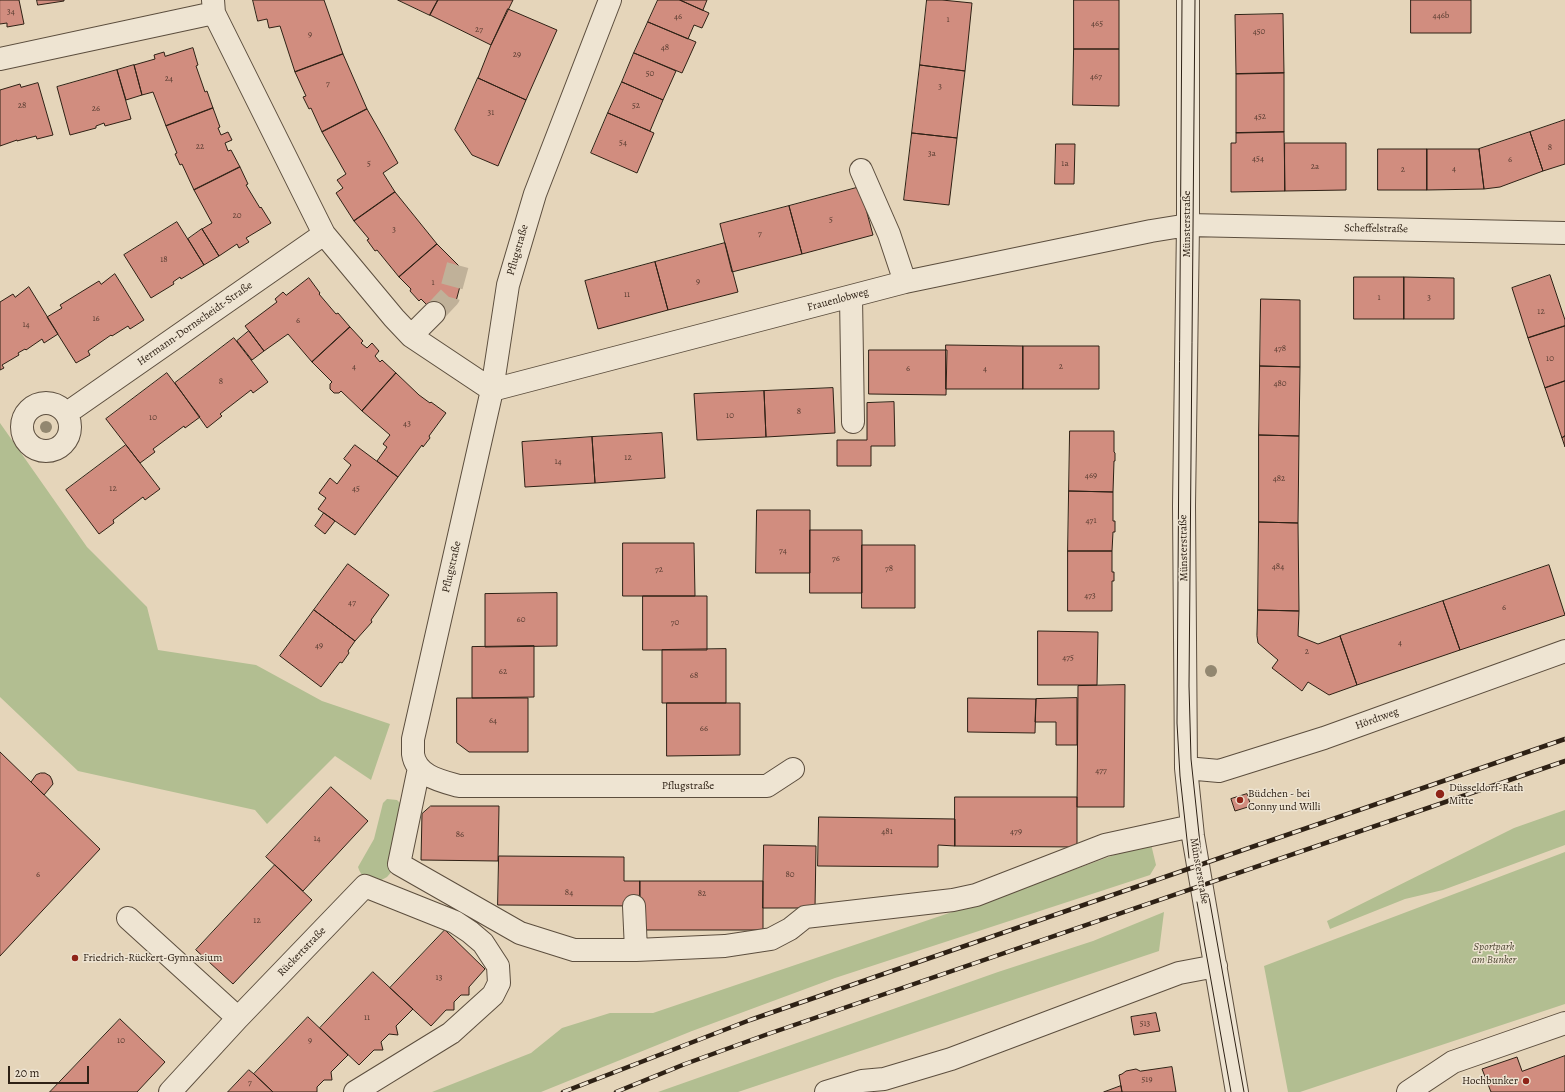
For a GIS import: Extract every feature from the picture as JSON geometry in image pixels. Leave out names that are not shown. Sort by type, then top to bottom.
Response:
[{"type":"street","name":"Pflugstraße","points":[[610,0],[535,194],[508,285],[492,390],[413,738],[413,755],[418,768],[434,779],[459,786],[767,786],[793,769]]},
{"type":"street","name":"Münsterstraße","points":[[1188,0],[1188,225],[1184,506],[1186,768],[1192,826],[1237,1092]]},
{"type":"street","points":[[0,59],[213,6],[324,234],[394,318],[414,338],[492,390]]},
{"type":"street","points":[[862,170],[889,234],[905,282]]},
{"type":"street","name":"Frauenlobweg","points":[[492,390],[905,282],[1143,232],[1188,225]]},
{"type":"street","name":"Scheffelstraße","points":[[1188,225],[1565,233]]},
{"type":"street","name":"Hermann-Dornscheidt-Straße","points":[[67,414],[324,234]]},
{"type":"street","points":[[851,297],[853,422]]},
{"type":"street","points":[[414,338],[434,313]]},
{"type":"street","name":"Hördtweg","points":[[1186,768],[1219,771],[1324,738],[1565,651]]},
{"type":"street","points":[[418,768],[399,864],[520,933],[574,950],[636,950],[725,946],[771,938],[790,929],[805,917],[953,900],[976,895],[1104,845],[1192,826]]},
{"type":"street","name":"Rückertstraße","points":[[170,1092],[238,1018],[365,886],[455,922],[470,932],[483,943],[498,966],[499,983],[493,995],[451,1033],[355,1092]]},
{"type":"street","points":[[634,906],[636,950]]},
{"type":"street","points":[[128,918],[238,1018]]},
{"type":"street","points":[[826,1092],[864,1087],[951,1058],[1179,973],[1216,966]]},
{"type":"street","points":[[1408,1092],[1453,1062],[1565,1023]]},
{"type":"green space","points":[[0,423],[87,547],[147,607],[158,650],[256,665],[322,701],[390,724],[371,780],[335,756],[267,824],[255,810],[78,771],[0,697]]},
{"type":"green space","points":[[387,799],[397,800],[401,804],[393,870],[387,877],[376,883],[365,878],[358,867],[374,839],[383,803]]},
{"type":"green space","points":[[1565,810],[1565,845],[1443,890],[1405,899],[1330,929],[1327,921],[1514,828]]},
{"type":"green space","points":[[1151,844],[1156,865],[1150,875],[835,978],[692,1031],[541,1092],[432,1092],[531,1053],[562,1028],[610,1013],[653,1013],[1038,883],[1141,845]]},
{"type":"green space","name":"Sportpark am Bunker","points":[[1565,852],[1565,1004],[1300,1092],[1288,1092],[1264,966]]},
{"type":"green space","points":[[1164,912],[1159,951],[738,1092],[658,1092],[998,972],[1093,941]]},
{"type":"building","points":[[0,0],[19,0],[24,24],[7,27],[7,23],[0,24]]},
{"type":"building","points":[[37,0],[64,0],[64,1],[38,5]]},
{"type":"building","points":[[253,0],[324,0],[343,54],[295,72],[280,26],[269,28],[267,19],[258,21]]},
{"type":"building","points":[[398,0],[438,0],[430,15]]},
{"type":"building","points":[[438,0],[513,0],[491,45],[430,15]]},
{"type":"building","points":[[658,0],[680,0],[709,13],[702,28],[694,25],[688,39],[648,22]]},
{"type":"building","points":[[680,0],[707,0],[703,10]]},
{"type":"building","points":[[927,0],[972,3],[965,71],[920,65]]},
{"type":"building","points":[[1074,0],[1119,0],[1119,49],[1074,49]]},
{"type":"building","points":[[1411,0],[1471,0],[1471,33],[1411,33]]},
{"type":"building","points":[[508,9],[557,30],[526,100],[478,78],[491,45]]},
{"type":"building","points":[[1283,14],[1284,73],[1236,74],[1235,15]]},
{"type":"building","points":[[648,22],[696,42],[682,73],[634,53]]},
{"type":"building","points":[[193,48],[198,65],[196,66],[205,92],[207,91],[213,108],[166,126],[153,92],[142,95],[134,65],[155,59],[154,55],[164,52],[165,56]]},
{"type":"building","points":[[1074,49],[1119,49],[1119,106],[1073,105]]},
{"type":"building","points":[[634,53],[676,71],[663,100],[622,82]]},
{"type":"building","points":[[343,54],[367,109],[322,132],[311,108],[309,109],[303,97],[306,96],[295,72]]},
{"type":"building","points":[[134,65],[142,95],[126,100],[117,70]]},
{"type":"building","points":[[920,65],[965,71],[957,138],[912,133]]},
{"type":"building","points":[[117,70],[131,119],[105,126],[104,123],[96,126],[96,128],[70,135],[57,87]]},
{"type":"building","points":[[1284,73],[1284,132],[1236,133],[1236,74]]},
{"type":"building","points":[[478,78],[526,100],[498,166],[472,155],[455,130]]},
{"type":"building","points":[[622,82],[663,100],[650,131],[608,113]]},
{"type":"building","points":[[38,83],[53,135],[37,139],[36,136],[17,140],[0,146],[0,90],[20,84],[21,87]]},
{"type":"building","points":[[213,108],[220,127],[218,128],[221,135],[228,132],[232,140],[225,143],[228,151],[231,150],[240,167],[194,190],[182,164],[180,165],[175,154],[177,153],[166,126]]},
{"type":"building","points":[[367,109],[398,163],[383,173],[395,192],[354,221],[336,193],[343,188],[337,180],[346,174],[322,132]]},
{"type":"building","points":[[608,113],[654,133],[637,173],[591,153]]},
{"type":"building","points":[[1565,120],[1565,164],[1543,171],[1530,132]]},
{"type":"building","points":[[1284,132],[1285,191],[1231,192],[1231,143],[1236,143],[1236,133]]},
{"type":"building","points":[[1530,132],[1543,171],[1500,187],[1484,189],[1479,149]]},
{"type":"building","points":[[912,133],[957,138],[949,205],[904,200]]},
{"type":"building","points":[[1285,143],[1346,143],[1346,190],[1285,191]]},
{"type":"building","points":[[1056,144],[1075,144],[1074,184],[1055,184]]},
{"type":"building","points":[[1378,149],[1427,149],[1427,190],[1378,190]]},
{"type":"building","points":[[1427,149],[1479,149],[1484,189],[1427,190]]},
{"type":"building","points":[[240,167],[248,184],[246,185],[271,223],[246,238],[249,242],[239,248],[237,244],[219,256],[202,229],[212,223],[194,190]]},
{"type":"building","points":[[860,187],[873,235],[802,254],[789,206]]},
{"type":"building","points":[[395,192],[437,244],[399,277],[377,250],[375,251],[367,240],[369,239],[354,221]]},
{"type":"building","points":[[789,206],[802,254],[732,272],[720,224]]},
{"type":"building","points":[[177,222],[204,265],[181,279],[180,277],[173,282],[174,284],[151,298],[124,255]]},
{"type":"building","points":[[202,229],[219,256],[204,265],[188,239]]},
{"type":"building","points":[[725,243],[738,292],[668,310],[655,262]]},
{"type":"building","points":[[437,244],[464,271],[455,305],[441,319],[421,299],[419,301],[410,291],[411,289],[399,277]]},
{"type":"building","points":[[655,262],[668,310],[598,329],[585,281]]},
{"type":"building","points":[[115,274],[144,320],[130,329],[128,326],[112,336],[111,335],[88,351],[90,355],[76,363],[47,317],[62,308],[60,305],[99,281],[101,284]]},
{"type":"building","points":[[1550,275],[1565,320],[1565,326],[1528,338],[1512,288]]},
{"type":"building","points":[[1354,277],[1404,277],[1404,319],[1354,319]]},
{"type":"building","points":[[1404,277],[1454,278],[1454,319],[1404,319]]},
{"type":"building","points":[[309,278],[320,293],[319,294],[336,314],[338,313],[350,327],[312,362],[288,334],[264,351],[245,326],[277,302],[275,299],[283,292],[286,295]]},
{"type":"building","points":[[29,287],[58,334],[44,343],[42,339],[26,350],[25,349],[18,353],[19,355],[2,365],[4,368],[0,370],[0,302],[13,294],[15,297]]},
{"type":"building","points":[[1261,299],[1300,300],[1300,367],[1260,366]]},
{"type":"building","points":[[1565,326],[1565,381],[1545,388],[1528,338]]},
{"type":"building","points":[[350,327],[363,341],[361,343],[367,348],[372,343],[379,351],[375,356],[380,362],[382,360],[396,373],[362,411],[341,391],[339,393],[334,393],[330,389],[330,384],[332,382],[312,362]]},
{"type":"building","points":[[249,331],[264,351],[252,360],[237,341]]},
{"type":"building","points":[[234,338],[268,382],[253,393],[251,390],[220,414],[222,416],[207,428],[175,383]]},
{"type":"building","points":[[946,345],[1023,346],[1023,389],[946,389]]},
{"type":"building","points":[[1023,346],[1099,346],[1099,389],[1023,389]]},
{"type":"building","points":[[869,350],[947,350],[946,395],[869,394]]},
{"type":"building","points":[[1260,366],[1300,367],[1299,436],[1259,435]]},
{"type":"building","points":[[167,373],[200,417],[185,428],[184,426],[153,449],[155,452],[140,463],[106,419]]},
{"type":"building","points":[[396,373],[419,395],[446,413],[429,436],[430,438],[423,447],[422,445],[398,477],[377,461],[387,447],[383,444],[390,435],[362,411]]},
{"type":"building","points":[[1565,381],[1565,436],[1562,438],[1545,388]]},
{"type":"building","points":[[833,388],[835,433],[766,437],[764,391]]},
{"type":"building","points":[[764,391],[766,437],[697,440],[694,394]]},
{"type":"building","points":[[894,402],[895,446],[871,446],[871,466],[837,466],[837,440],[867,440],[867,403]]},
{"type":"building","points":[[1070,431],[1114,431],[1115,461],[1113,492],[1069,491]]},
{"type":"building","points":[[662,433],[665,478],[595,483],[592,437]]},
{"type":"building","points":[[1259,435],[1299,436],[1298,523],[1259,522]]},
{"type":"building","points":[[1565,436],[1565,447],[1562,438]]},
{"type":"building","points":[[592,437],[595,483],[525,487],[522,442]]},
{"type":"building","points":[[126,445],[160,489],[145,500],[143,497],[113,520],[114,523],[99,534],[66,490]]},
{"type":"building","points":[[355,445],[398,477],[355,535],[318,509],[326,498],[319,493],[330,478],[337,484],[351,465],[344,459]]},
{"type":"building","points":[[1069,491],[1113,492],[1113,521],[1115,521],[1115,532],[1113,532],[1112,551],[1068,551]]},
{"type":"building","points":[[757,510],[810,510],[810,573],[756,573]]},
{"type":"building","points":[[324,513],[335,521],[325,534],[315,526]]},
{"type":"building","points":[[1259,522],[1298,523],[1299,611],[1258,610]]},
{"type":"building","points":[[810,530],[862,530],[862,593],[810,593]]},
{"type":"building","points":[[623,543],[694,543],[695,596],[623,596]]},
{"type":"building","points":[[862,545],[915,545],[915,608],[862,608]]},
{"type":"building","points":[[1068,551],[1112,551],[1112,572],[1114,572],[1114,581],[1112,581],[1112,611],[1068,611]]},
{"type":"building","points":[[348,564],[389,595],[371,620],[372,622],[355,641],[314,610]]},
{"type":"building","points":[[1549,565],[1565,615],[1460,650],[1443,601]]},
{"type":"building","points":[[557,593],[557,646],[485,647],[485,594]]},
{"type":"building","points":[[643,596],[707,596],[707,650],[643,650]]},
{"type":"building","points":[[1443,601],[1460,650],[1357,685],[1340,636]]},
{"type":"building","points":[[314,610],[355,641],[342,663],[340,662],[321,687],[280,656]]},
{"type":"building","points":[[1258,610],[1299,611],[1298,636],[1318,644],[1340,636],[1357,685],[1329,695],[1308,682],[1302,691],[1272,668],[1278,660],[1258,643]]},
{"type":"building","points":[[1038,631],[1098,632],[1097,685],[1038,685]]},
{"type":"building","points":[[534,646],[534,697],[472,698],[472,647]]},
{"type":"building","points":[[726,649],[726,703],[662,703],[662,650]]},
{"type":"building","points":[[1125,685],[1124,807],[1077,807],[1078,686]]},
{"type":"building","points":[[457,698],[528,698],[528,752],[469,752],[457,743]]},
{"type":"building","points":[[968,698],[1036,699],[1035,733],[968,732]]},
{"type":"building","points":[[1077,698],[1077,745],[1056,745],[1056,722],[1035,722],[1036,699]]},
{"type":"building","points":[[667,703],[740,703],[740,755],[667,756]]},
{"type":"building","points":[[0,752],[100,849],[0,956]]},
{"type":"building","points":[[45,773],[50,776],[53,784],[44,795],[31,782],[36,775]]},
{"type":"building","points":[[331,787],[368,821],[303,891],[266,857]]},
{"type":"building","points":[[1247,794],[1251,806],[1235,811],[1231,799]]},
{"type":"building","points":[[955,797],[1077,797],[1077,847],[955,846]]},
{"type":"building","points":[[431,806],[499,806],[498,861],[421,860],[422,814]]},
{"type":"building","points":[[819,817],[955,819],[955,846],[938,845],[938,867],[818,866]]},
{"type":"building","points":[[764,845],[816,846],[815,908],[763,908]]},
{"type":"building","points":[[499,856],[624,857],[624,881],[640,881],[640,906],[498,905]]},
{"type":"building","points":[[275,865],[312,900],[233,984],[196,950]]},
{"type":"building","points":[[640,881],[763,881],[763,930],[640,930]]},
{"type":"building","points":[[445,930],[485,969],[469,987],[469,995],[461,995],[454,1002],[454,1010],[446,1010],[431,1026],[390,988]]},
{"type":"building","points":[[373,972],[413,1009],[396,1026],[398,1035],[389,1034],[381,1042],[383,1050],[374,1050],[359,1065],[320,1028]]},
{"type":"building","points":[[1156,1013],[1160,1031],[1134,1035],[1131,1017]]},
{"type":"building","points":[[308,1017],[348,1055],[331,1072],[332,1080],[324,1080],[317,1087],[317,1092],[273,1092],[254,1074]]},
{"type":"building","points":[[120,1019],[165,1062],[137,1092],[50,1092]]},
{"type":"building","name":"Hochbunker","points":[[1565,1056],[1565,1092],[1491,1092],[1482,1069],[1517,1057],[1522,1071]]},
{"type":"building","points":[[1172,1067],[1176,1092],[1122,1092],[1119,1075],[1126,1071],[1136,1069],[1140,1071]]},
{"type":"building","points":[[249,1070],[254,1074],[273,1092],[228,1092]]},
{"type":"building","points":[[1121,1086],[1122,1092],[1104,1092]]},
{"type":"tunnel","points":[[434,313],[449,297],[458,264]]},
{"type":"tram line","points":[[1182,0],[1177,723],[1180,776],[1189,858]]},
{"type":"tram line","points":[[1195,0],[1189,686],[1191,759],[1201,853]]},
{"type":"tram line","points":[[1209,897],[1244,1092]]},
{"type":"tram line","points":[[1197,902],[1231,1092]]},
{"type":"railway","points":[[563,1092],[750,1020],[1565,739]]},
{"type":"railway","points":[[616,1092],[685,1064],[768,1034],[1565,761]]},
{"type":"place","name":"Düsseldorf-Rath Mitte","points":[[1440,794]]},
{"type":"place","name":"Büdchen - bei Conny und Willi","points":[[1240,800]]},
{"type":"place","name":"Friedrich-Rückert-Gymnasium","points":[[75,958]]},
{"type":"place","name":"Hochbunker","points":[[1526,1081]]}]
